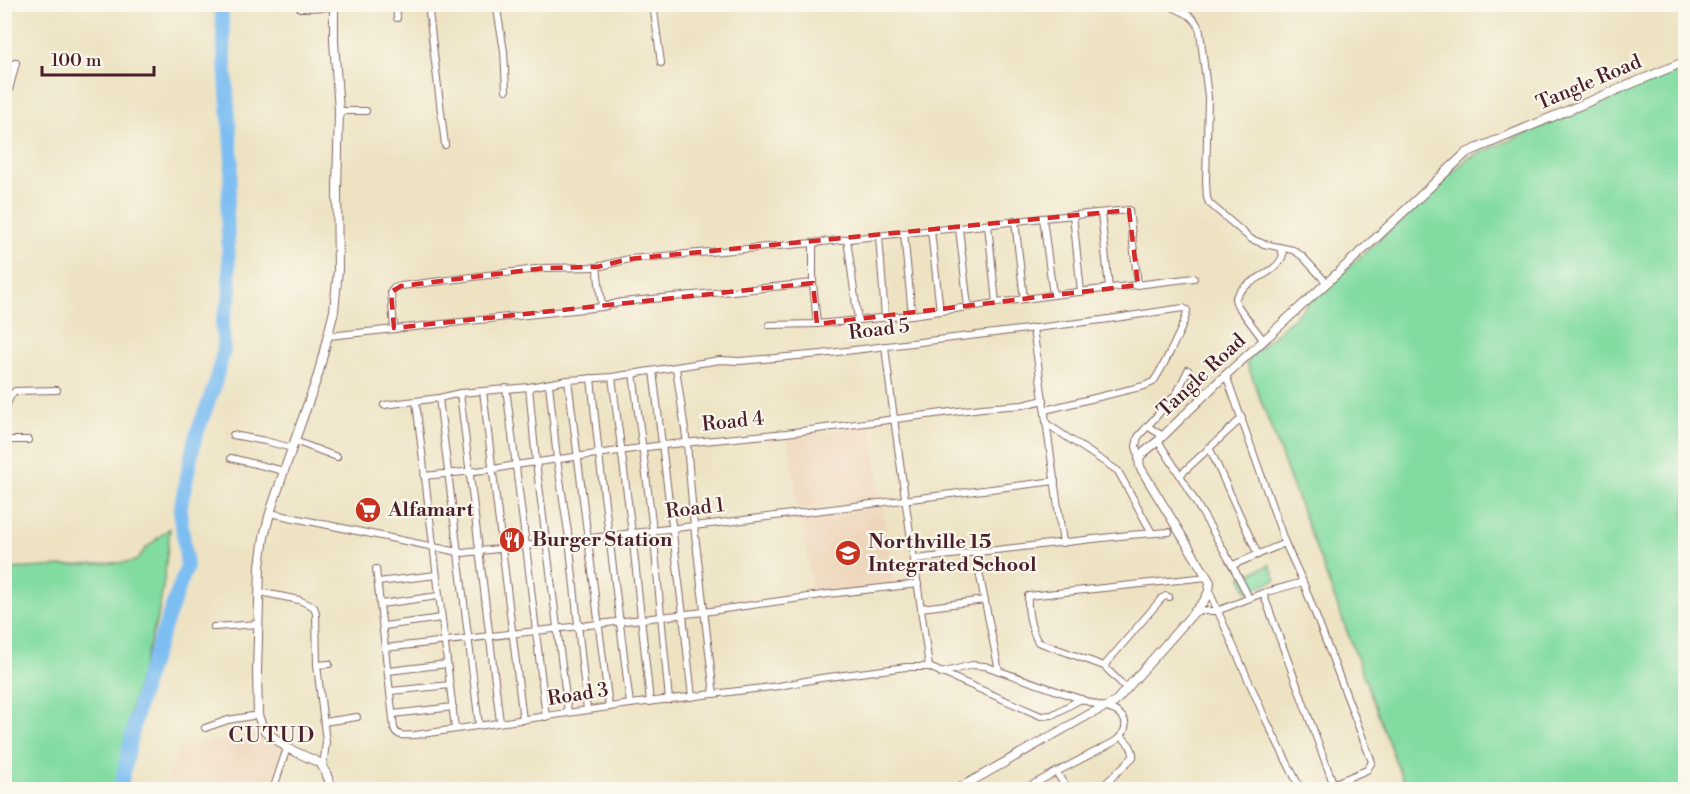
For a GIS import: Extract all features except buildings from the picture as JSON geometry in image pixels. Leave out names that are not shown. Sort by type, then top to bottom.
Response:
[{"type":"street","points":[[396,4],[397,18]]},
{"type":"street","points":[[428,4],[445,145]]},
{"type":"street","points":[[496,4],[504,51],[506,90]]},
{"type":"street","points":[[653,4],[661,63]]},
{"type":"street","points":[[1166,4],[1185,12],[1199,26],[1208,97],[1206,141],[1208,200],[1251,238],[1264,244],[1293,250],[1302,256],[1327,283]]},
{"type":"street","points":[[300,8],[334,6],[339,111],[338,270],[329,336],[318,375],[270,513],[262,550],[256,672],[258,715],[263,729],[287,748],[315,760],[323,767],[333,789]]},
{"type":"street","name":"Tangle Road","points":[[1139,459],[1226,375],[1466,153],[1686,61]]},
{"type":"street","points":[[4,66],[16,63],[4,110]]},
{"type":"street","points":[[339,111],[366,111]]},
{"type":"street","points":[[394,328],[391,292],[394,288],[544,268],[597,267],[629,259],[813,243],[1129,210],[1138,285]]},
{"type":"street","points":[[1101,213],[1109,288]]},
{"type":"street","points":[[1073,215],[1081,292]]},
{"type":"street","points":[[1043,218],[1053,295]]},
{"type":"street","points":[[1015,221],[1024,299]]},
{"type":"street","points":[[988,225],[996,303]]},
{"type":"street","points":[[959,228],[968,307]]},
{"type":"street","points":[[931,231],[940,311]]},
{"type":"street","points":[[904,233],[912,315]]},
{"type":"street","points":[[879,236],[885,316]]},
{"type":"street","points":[[847,239],[858,320]]},
{"type":"street","points":[[813,243],[813,283],[817,324]]},
{"type":"street","points":[[1264,341],[1235,299],[1240,291],[1280,263],[1283,254],[1279,247]]},
{"type":"street","points":[[597,267],[602,307]]},
{"type":"street","points":[[770,325],[817,324],[912,315],[1194,278]]},
{"type":"street","points":[[329,336],[602,307],[622,302],[813,283]]},
{"type":"street","name":"Road 5","points":[[384,405],[416,402],[460,393],[612,377],[720,360],[778,359],[1181,308],[1188,311],[1153,382],[1045,410]]},
{"type":"street","points":[[1033,328],[1063,543]]},
{"type":"street","points":[[885,346],[893,419],[929,668],[1041,716],[1052,715],[1081,699]]},
{"type":"street","points":[[676,368],[687,444],[694,526],[714,694]]},
{"type":"street","points":[[956,789],[1118,699],[1204,601],[1210,586],[1207,577],[1140,467],[1136,452],[1136,441],[1177,393],[1188,370]]},
{"type":"street","points":[[653,371],[692,697]]},
{"type":"street","points":[[633,373],[653,530],[669,700]]},
{"type":"street","points":[[1226,375],[1285,543],[1303,582],[1372,762],[1367,770],[1318,789]]},
{"type":"street","points":[[612,377],[632,532],[650,702]]},
{"type":"street","points":[[591,378],[630,704]]},
{"type":"street","points":[[568,380],[609,707]]},
{"type":"street","points":[[549,384],[569,539],[587,710]]},
{"type":"street","points":[[529,387],[536,462],[568,713]]},
{"type":"street","points":[[506,388],[546,717]]},
{"type":"street","points":[[4,411],[10,395],[15,391],[57,390]]},
{"type":"street","points":[[483,391],[523,720]]},
{"type":"street","points":[[460,393],[500,722]]},
{"type":"street","points":[[439,398],[479,725]]},
{"type":"street","name":"Road 4","points":[[424,476],[494,469],[663,445],[1023,405],[1044,400]]},
{"type":"street","points":[[416,402],[455,728]]},
{"type":"street","points":[[1180,475],[1242,418]]},
{"type":"street","points":[[1047,424],[1118,471],[1152,533]]},
{"type":"street","points":[[1147,426],[1161,438],[1201,513],[1233,565],[1249,598]]},
{"type":"street","points":[[233,435],[294,445],[337,457]]},
{"type":"street","points":[[4,440],[28,440]]},
{"type":"street","points":[[1209,447],[1258,555]]},
{"type":"street","points":[[231,458],[284,471]]},
{"type":"street","name":"Road 1","points":[[270,513],[463,553],[1055,481]]},
{"type":"street","points":[[915,559],[1169,532]]},
{"type":"street","points":[[1233,565],[1285,543]]},
{"type":"street","points":[[975,552],[999,671]]},
{"type":"street","name":"Road 3","points":[[376,569],[395,731],[401,736],[779,686],[863,672],[906,667],[929,668]]},
{"type":"street","points":[[378,582],[436,575]]},
{"type":"street","points":[[1127,689],[1104,666],[1038,642],[1034,636],[1028,609],[1028,596],[1207,577]]},
{"type":"street","points":[[1196,611],[1217,610],[1263,593],[1303,582]]},
{"type":"street","points":[[385,648],[683,615],[828,594],[918,584]]},
{"type":"street","points":[[1209,591],[1266,720],[1301,789]]},
{"type":"street","points":[[260,592],[299,600],[314,607],[317,665],[326,750],[323,767]]},
{"type":"street","points":[[1263,593],[1334,783]]},
{"type":"street","points":[[381,604],[438,596]]},
{"type":"street","points":[[1104,666],[1162,598],[1169,597]]},
{"type":"street","points":[[921,608],[985,600]]},
{"type":"street","points":[[384,626],[441,618]]},
{"type":"street","points":[[214,627],[258,624]]},
{"type":"street","points":[[317,665],[329,664]]},
{"type":"street","points":[[389,671],[447,664]]},
{"type":"street","points":[[940,673],[972,665],[985,666],[1115,711],[1124,717],[1125,728],[1114,742],[1022,789]]},
{"type":"street","points":[[391,691],[450,685]]},
{"type":"street","points":[[393,714],[453,707]]},
{"type":"street","points":[[205,728],[228,720],[258,715]]},
{"type":"street","points":[[324,722],[357,717]]},
{"type":"street","points":[[1099,789],[1133,757],[1131,747],[1121,736]]},
{"type":"street","points":[[273,789],[287,748]]},
{"type":"street","points":[[1056,771],[1068,789]]},
{"type":"highlighted area","points":[[1129,210],[1138,285],[817,324],[813,283],[394,328],[391,299],[391,292],[401,286],[544,268],[597,267],[629,259]]},
{"type":"shaded area","name":"Northville 15 Integrated School","points":[[871,425],[881,499],[799,509],[788,438]]},
{"type":"shaded area","name":"Northville 15 Integrated School","points":[[882,505],[894,586],[813,595],[802,521]]},
{"type":"shaded area","points":[[260,732],[285,749],[270,789],[165,790],[178,749]]},
{"type":"green space","points":[[1685,66],[1685,789],[1391,789],[1404,784],[1246,361],[1468,158]]},
{"type":"green space","points":[[170,528],[159,612],[131,708],[116,789],[5,789],[4,585],[11,569],[131,562],[137,560],[146,548]]},
{"type":"green space","points":[[1270,565],[1276,580],[1247,592],[1241,577]]},
{"type":"waterway","points":[[120,790],[146,678],[187,566],[180,510],[195,438],[214,387],[224,349],[222,323],[230,296],[227,212],[232,162],[221,4]]},
{"type":"place","name":"Alfamart","points":[[368,510]]},
{"type":"place","name":"Burger Station","points":[[512,540]]},
{"type":"place","name":"Northville 15 Integrated School","points":[[848,553]]},
{"type":"district","name":"CUTUD","points":[[272,735]]}]
